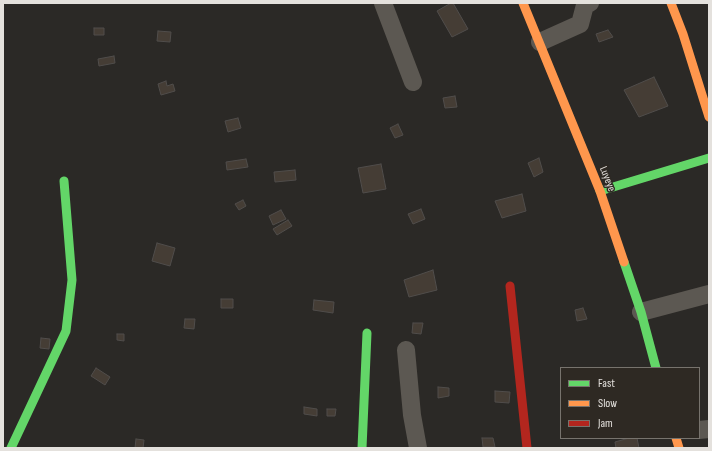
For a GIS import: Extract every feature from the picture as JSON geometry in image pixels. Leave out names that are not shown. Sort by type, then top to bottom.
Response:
[{"type":"street","points":[[383,3],[413,82]]},
{"type":"street","name":"Luyeye","points":[[523,3],[600,191],[641,312],[656,367]]},
{"type":"street","points":[[540,42],[580,24],[585,5],[590,3]]},
{"type":"street","points":[[671,3],[683,34],[709,117]]},
{"type":"street","points":[[600,191],[709,158]]},
{"type":"street","points":[[11,448],[66,331],[72,280],[64,180]]},
{"type":"street","points":[[510,286],[527,448]]},
{"type":"street","points":[[641,312],[709,294]]},
{"type":"street","points":[[362,448],[367,333]]},
{"type":"street","points":[[406,350],[412,415],[418,448]]},
{"type":"building","points":[[453,3],[468,29],[452,37],[437,11]]},
{"type":"building","points":[[94,28],[104,28],[104,35],[94,35]]},
{"type":"building","points":[[608,30],[613,37],[599,42],[596,34]]},
{"type":"building","points":[[158,31],[171,32],[170,42],[157,41]]},
{"type":"building","points":[[114,56],[115,63],[99,66],[98,59]]},
{"type":"building","points":[[654,77],[668,106],[639,117],[624,90]]},
{"type":"building","points":[[166,81],[167,86],[173,84],[175,91],[161,95],[158,84]]},
{"type":"building","points":[[455,96],[457,107],[445,108],[443,98]]},
{"type":"building","points":[[238,118],[241,128],[228,132],[225,121]]},
{"type":"building","points":[[398,124],[403,135],[395,138],[390,128]]},
{"type":"building","points":[[539,158],[543,172],[534,177],[528,163]]},
{"type":"building","points":[[246,159],[248,167],[227,170],[226,162]]},
{"type":"building","points":[[381,164],[386,189],[363,193],[358,168]]},
{"type":"building","points":[[295,170],[296,180],[275,182],[274,172]]},
{"type":"building","points":[[522,194],[526,211],[502,218],[495,201]]},
{"type":"building","points":[[243,200],[246,206],[239,210],[235,204]]},
{"type":"building","points":[[421,209],[425,219],[413,224],[408,214]]},
{"type":"building","points":[[281,210],[286,219],[273,225],[269,216]]},
{"type":"building","points":[[288,220],[292,226],[277,235],[273,229]]},
{"type":"building","points":[[157,243],[175,248],[170,266],[152,261]]},
{"type":"building","points":[[433,270],[437,290],[409,297],[404,280]]},
{"type":"building","points":[[221,299],[233,299],[233,308],[221,308]]},
{"type":"building","points":[[314,300],[334,302],[333,313],[313,310]]},
{"type":"building","points":[[583,308],[587,319],[577,321],[575,310]]},
{"type":"building","points":[[185,319],[195,319],[194,329],[184,328]]},
{"type":"building","points":[[413,323],[423,323],[421,334],[412,333]]},
{"type":"building","points":[[117,334],[124,334],[124,341],[117,340]]},
{"type":"building","points":[[41,338],[50,339],[49,349],[40,348]]},
{"type":"building","points":[[96,368],[110,377],[105,385],[91,376]]},
{"type":"building","points":[[438,387],[449,388],[449,396],[438,398]]},
{"type":"building","points":[[495,391],[510,392],[509,403],[495,402]]},
{"type":"building","points":[[304,407],[317,409],[317,416],[304,414]]},
{"type":"building","points":[[327,409],[336,409],[335,416],[327,416]]},
{"type":"building","points":[[482,438],[493,438],[495,447],[483,447]]},
{"type":"building","points":[[136,439],[144,440],[143,448],[135,448]]},
{"type":"building","points":[[626,439],[637,439],[639,448],[616,448],[615,442]]},
{"type":"traffic: fast","points":[[600,191],[709,158]]},
{"type":"traffic: fast","points":[[11,448],[66,331],[72,280],[64,181]]},
{"type":"traffic: fast","points":[[624,262],[641,312],[656,367]]},
{"type":"traffic: fast","points":[[362,448],[367,333]]},
{"type":"traffic: slow","points":[[523,3],[600,191],[624,262]]},
{"type":"traffic: slow","points":[[671,3],[683,34],[709,117]]},
{"type":"traffic: slow","points":[[676,439],[679,448]]},
{"type":"traffic: jam","points":[[510,286],[527,448]]}]
